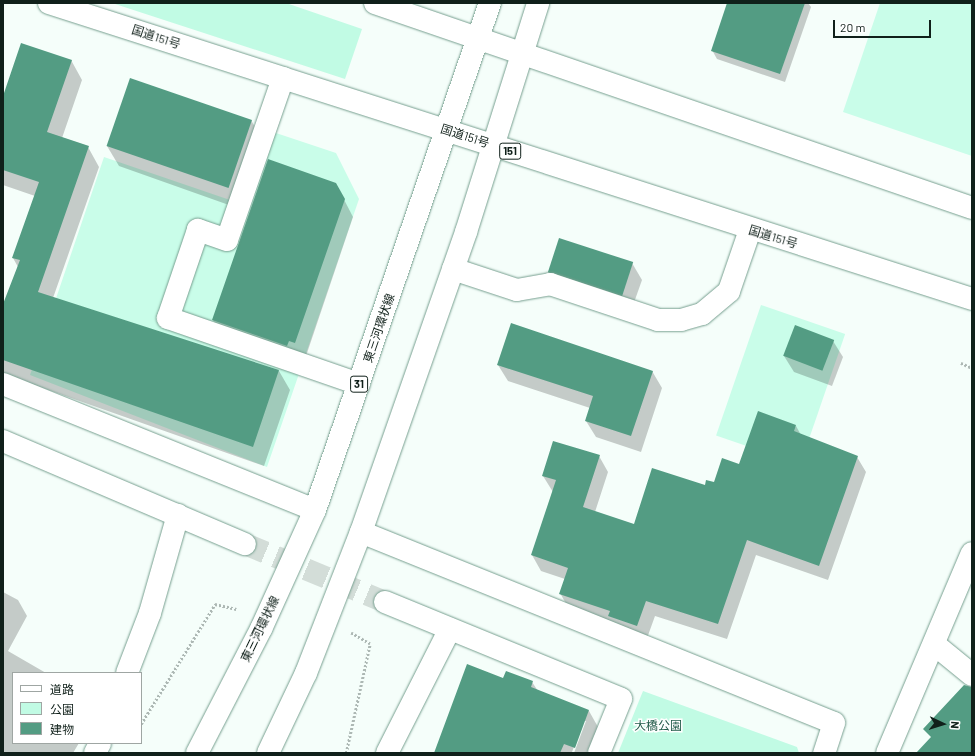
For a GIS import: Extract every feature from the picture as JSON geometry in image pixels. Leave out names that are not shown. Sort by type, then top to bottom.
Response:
[{"type":"main road","name":"国道151号","points":[[49,3],[448,130],[750,230],[972,299]]},
{"type":"main road","points":[[375,3],[479,39],[523,51],[972,208]]},
{"type":"main road","name":"東三河環状線","points":[[197,753],[261,629],[315,510],[448,130],[490,3]]},
{"type":"main road","points":[[268,753],[306,673],[362,532],[494,146],[538,3]]},
{"type":"main road","points":[[283,78],[228,240],[198,230],[168,318],[359,384]]},
{"type":"main road","points":[[453,269],[517,290],[550,284],[658,320],[681,320],[702,314],[729,291],[750,230]]},
{"type":"main road","points":[[3,384],[315,510]]},
{"type":"main road","points":[[3,441],[245,544]]},
{"type":"main road","points":[[127,672],[150,613],[178,515]]},
{"type":"main road","points":[[362,532],[834,723],[824,753]]},
{"type":"main road","points":[[887,753],[972,553]]},
{"type":"main road","points":[[385,602],[620,699],[599,753]]},
{"type":"main road","points":[[387,753],[450,629]]},
{"type":"main road","points":[[934,644],[972,675]]},
{"type":"main road","points":[[95,753],[100,744]]},
{"type":"path","points":[[962,364],[972,368]]},
{"type":"path","points":[[142,722],[215,604],[236,610]]},
{"type":"path","points":[[346,753],[370,644],[350,632]]},
{"type":"shaded area","points":[[880,3],[972,3],[972,156],[843,112]]},
{"type":"shaded area","points":[[255,126],[336,153],[359,199],[267,467],[30,375],[104,157],[230,200]]},
{"type":"shaded area","points":[[761,305],[845,334],[800,464],[716,435]]},
{"type":"green space","points":[[112,3],[286,3],[362,29],[345,79]]},
{"type":"green space","name":"大橋公園","points":[[643,691],[797,747],[799,753],[618,753]]},
{"type":"building","points":[[727,3],[805,3],[780,74],[711,51]]},
{"type":"building","points":[[21,43],[72,60],[47,132],[89,146],[38,292],[279,370],[253,447],[3,360],[3,304],[20,260],[12,258],[39,182],[3,170],[3,96]]},
{"type":"building","points":[[130,78],[252,120],[229,188],[107,146]]},
{"type":"building","points":[[268,159],[336,183],[345,199],[295,343],[289,341],[287,346],[212,320]]},
{"type":"building","points":[[559,238],[633,262],[622,296],[548,272]]},
{"type":"building","points":[[511,323],[653,371],[631,436],[585,421],[593,396],[497,365]]},
{"type":"building","points":[[795,325],[834,340],[822,371],[783,356]]},
{"type":"building","points":[[758,411],[796,425],[794,431],[858,456],[819,566],[747,540],[718,624],[646,601],[637,626],[608,616],[610,611],[559,594],[568,568],[531,555],[556,480],[542,476],[553,441],[600,455],[583,507],[634,524],[652,468],[705,485],[706,480],[714,482],[722,458],[739,464]]},
{"type":"building","points":[[467,664],[503,678],[506,671],[533,681],[531,687],[589,710],[575,748],[564,744],[560,753],[434,753]]},
{"type":"building","points":[[964,685],[972,687],[972,753],[916,753],[931,737],[923,729]]},
{"type":"tunnel","points":[[245,544],[385,602]]}]
